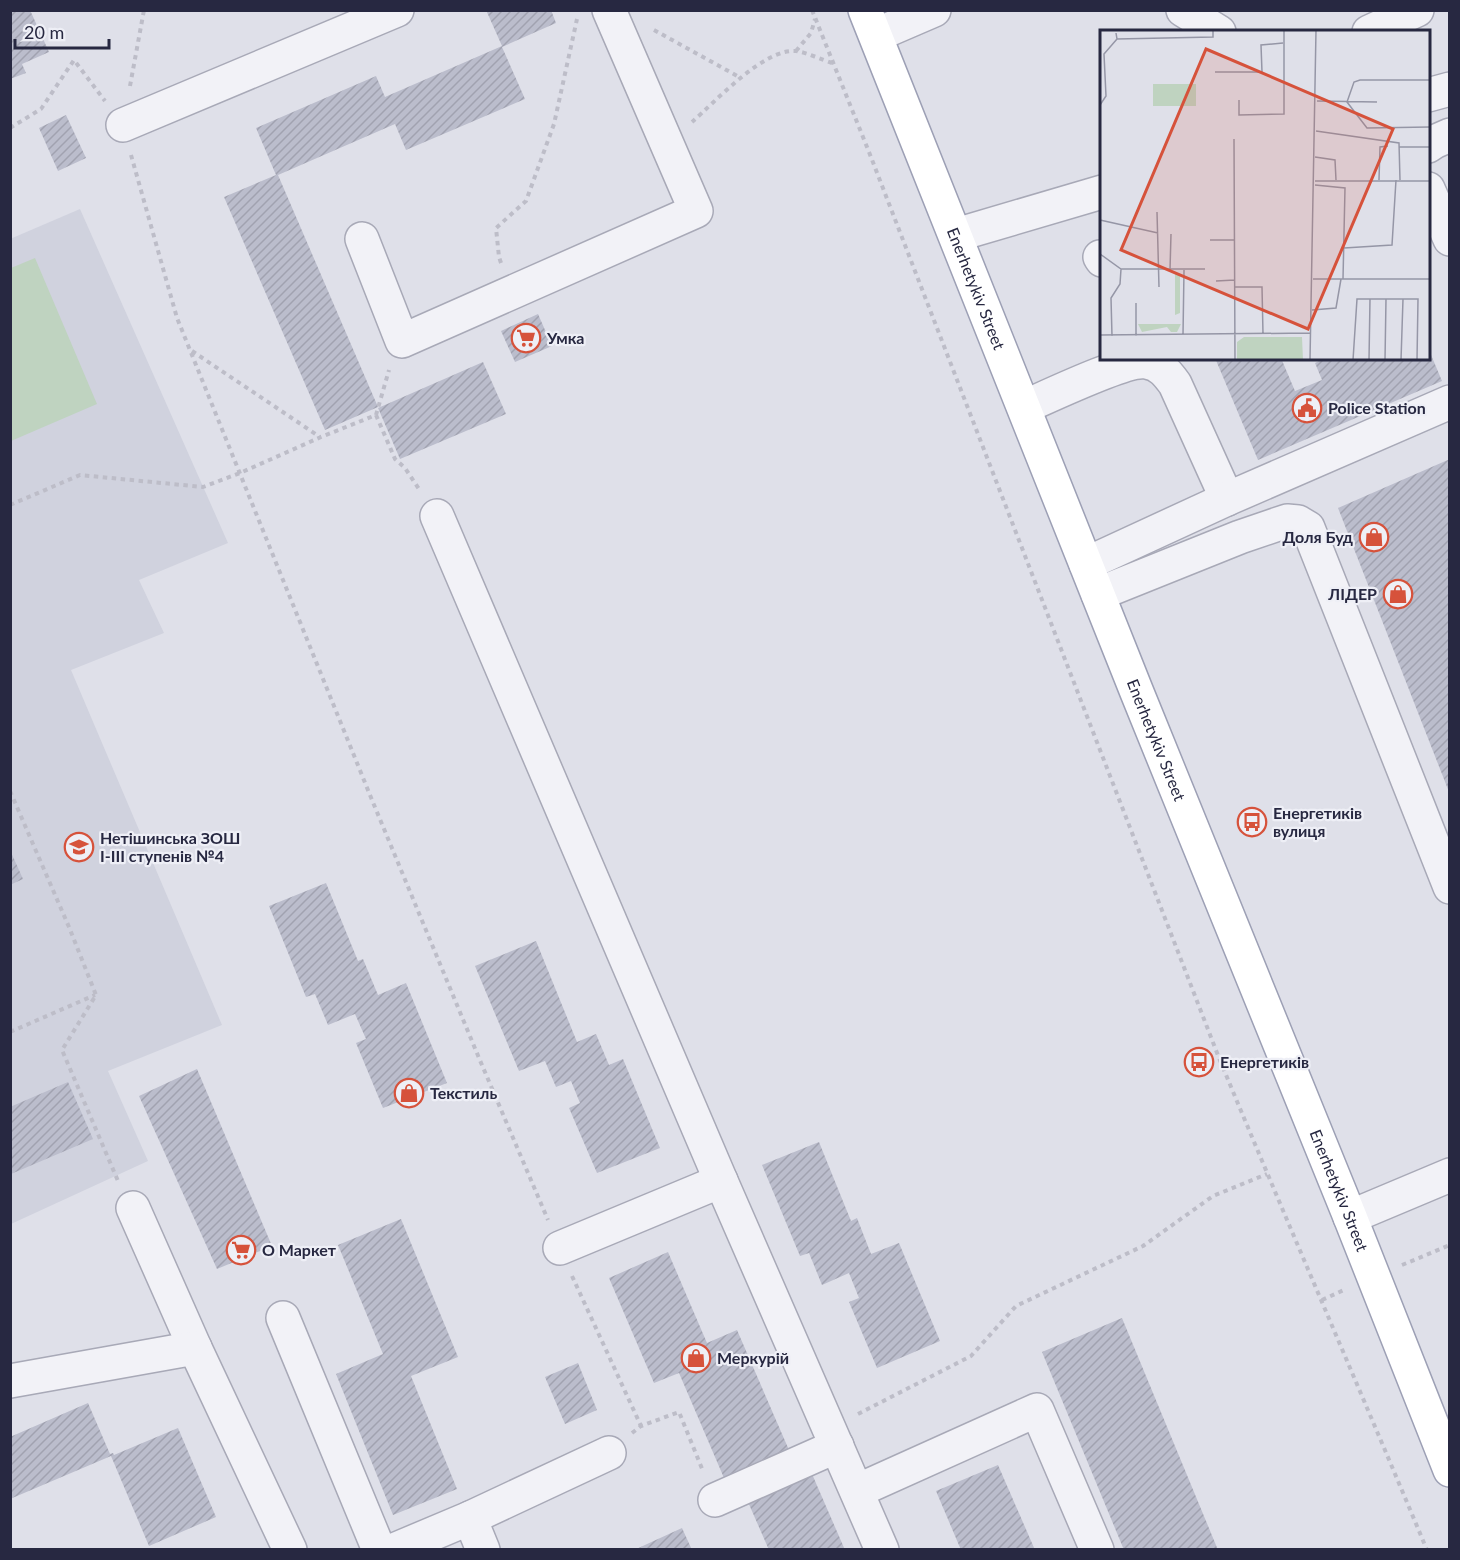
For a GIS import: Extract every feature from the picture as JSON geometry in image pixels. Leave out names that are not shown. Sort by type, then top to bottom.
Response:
[{"type":"main road","name":"Enerhetykiv Street","points":[[870,23],[1350,1217],[1441,1418],[1449,1470]]},
{"type":"street","points":[[123,125],[397,10]]},
{"type":"street","points":[[362,239],[402,341],[696,211],[609,10]]},
{"type":"street","points":[[870,23],[934,10]]},
{"type":"street","points":[[1183,10],[1216,30]]},
{"type":"street","points":[[1373,30],[1417,10]]},
{"type":"street","points":[[1430,94],[1449,89]]},
{"type":"street","points":[[1430,145],[1449,135]]},
{"type":"street","points":[[956,235],[1100,192]]},
{"type":"street","points":[[1430,194],[1449,239]]},
{"type":"street","points":[[1024,407],[1129,364],[1144,360],[1163,368],[1175,384],[1227,499]]},
{"type":"street","points":[[1086,564],[1227,499],[1449,402]]},
{"type":"street","points":[[437,516],[721,1181],[882,1550]]},
{"type":"street","points":[[1098,594],[1240,537],[1287,521],[1298,522],[1308,528],[1449,887]]},
{"type":"street","points":[[1350,1217],[1449,1176]]},
{"type":"street","points":[[560,1248],[721,1181]]},
{"type":"street","points":[[133,1208],[195,1348],[290,1550]]},
{"type":"street","points":[[283,1318],[379,1550]]},
{"type":"street","points":[[10,1381],[195,1348]]},
{"type":"street","points":[[856,1491],[1037,1410],[1097,1550]]},
{"type":"street","points":[[715,1500],[837,1446]]},
{"type":"street","points":[[394,1550],[470,1518],[609,1453]]},
{"type":"street","points":[[470,1518],[483,1550]]},
{"type":"path","points":[[123,125],[144,10]]},
{"type":"path","points":[[499,257],[496,228],[526,201],[554,124],[580,10]]},
{"type":"path","points":[[812,10],[1219,1058],[1426,1550]]},
{"type":"path","points":[[796,51],[811,33],[815,19]]},
{"type":"path","points":[[650,27],[741,78]]},
{"type":"path","points":[[667,145],[756,65],[779,54],[796,51],[833,64]]},
{"type":"path","points":[[10,128],[41,109],[74,60],[123,125],[177,318],[470,1037],[560,1248],[641,1425]]},
{"type":"path","points":[[190,350],[321,437]]},
{"type":"path","points":[[391,360],[376,416],[394,459],[405,468],[437,516]]},
{"type":"path","points":[[10,505],[80,475],[203,487],[376,416]]},
{"type":"path","points":[[10,791],[96,995]]},
{"type":"path","points":[[10,1032],[96,995]]},
{"type":"path","points":[[96,995],[62,1050],[116,1177],[133,1208]]},
{"type":"path","points":[[837,1446],[855,1415],[970,1356],[1016,1306],[1143,1246],[1213,1196],[1267,1174]]},
{"type":"path","points":[[609,1453],[641,1425],[679,1412],[715,1500]]},
{"type":"shaded area","name":"Нетішинська ЗОШ І-ІІІ ступенів №4","points":[[80,209],[228,543],[139,580],[164,633],[71,670],[222,1025],[108,1071],[148,1161],[11,1224],[10,239]]},
{"type":"green space","points":[[35,258],[97,404],[11,441],[11,268]]},
{"type":"building","points":[[10,10],[30,10],[49,52],[22,64],[26,73],[10,79]]},
{"type":"building","points":[[486,10],[551,10],[556,23],[502,47],[525,99],[406,150],[395,124],[278,175],[378,407],[325,430],[224,197],[276,175],[256,128],[376,76],[385,97],[502,46]]},
{"type":"building","points":[[66,115],[86,158],[58,171],[39,128]]},
{"type":"building","name":"Умка","points":[[538,314],[552,346],[515,362],[501,331]]},
{"type":"building","name":"Police Station","points":[[1430,352],[1442,381],[1258,460],[1216,360],[1282,360],[1295,391],[1322,380],[1315,363],[1321,360],[1430,360]]},
{"type":"building","points":[[483,362],[506,414],[400,459],[378,408]]},
{"type":"building","points":[[1450,459],[1450,792],[1449,792],[1338,508]]},
{"type":"building","points":[[10,850],[23,879],[10,885]]},
{"type":"building","points":[[326,883],[358,961],[363,959],[378,995],[406,983],[447,1083],[383,1108],[356,1043],[366,1039],[355,1014],[328,1025],[315,994],[306,997],[269,906]]},
{"type":"building","points":[[536,941],[577,1042],[596,1034],[609,1065],[623,1059],[660,1148],[597,1173],[569,1108],[580,1103],[571,1081],[556,1087],[545,1061],[519,1071],[475,966]]},
{"type":"building","points":[[197,1069],[272,1246],[217,1269],[139,1096]]},
{"type":"building","points":[[68,1082],[93,1139],[11,1174],[10,1107]]},
{"type":"building","points":[[819,1142],[851,1221],[857,1218],[871,1254],[899,1243],[940,1341],[877,1368],[849,1302],[859,1298],[849,1273],[822,1285],[809,1253],[800,1256],[762,1165]]},
{"type":"building","points":[[401,1219],[458,1357],[411,1376],[457,1489],[393,1515],[336,1374],[383,1354],[338,1245]]},
{"type":"building","name":"Меркурій","points":[[668,1252],[707,1343],[737,1330],[792,1457],[727,1485],[679,1373],[654,1383],[609,1278]]},
{"type":"building","points":[[1122,1318],[1218,1550],[1124,1550],[1042,1352]]},
{"type":"building","points":[[578,1363],[597,1410],[565,1424],[545,1377]]},
{"type":"building","points":[[88,1403],[110,1454],[114,1455],[178,1428],[216,1517],[149,1546],[111,1456],[10,1499],[10,1437]]},
{"type":"building","points":[[998,1465],[1035,1550],[961,1550],[936,1491]]},
{"type":"building","points":[[812,1474],[845,1550],[769,1550],[748,1502]]},
{"type":"building","points":[[682,1528],[692,1550],[634,1550]]},
{"type":"place","name":"Умка","points":[[526,338]]},
{"type":"place","name":"Police Station","points":[[1307,408]]},
{"type":"place","name":"Доля Буд","points":[[1374,537]]},
{"type":"place","name":"ЛІДЕР","points":[[1398,594]]},
{"type":"place","name":"Енергетиків вулиця","points":[[1252,822]]},
{"type":"place","name":"Нетішинська ЗОШ І-ІІІ ступенів №4","points":[[79,847]]},
{"type":"place","name":"Енергетиків","points":[[1199,1062]]},
{"type":"place","name":"Текстиль","points":[[409,1093]]},
{"type":"place","name":"О Маркет","points":[[241,1250]]},
{"type":"place","name":"Меркурій","points":[[696,1358]]}]
